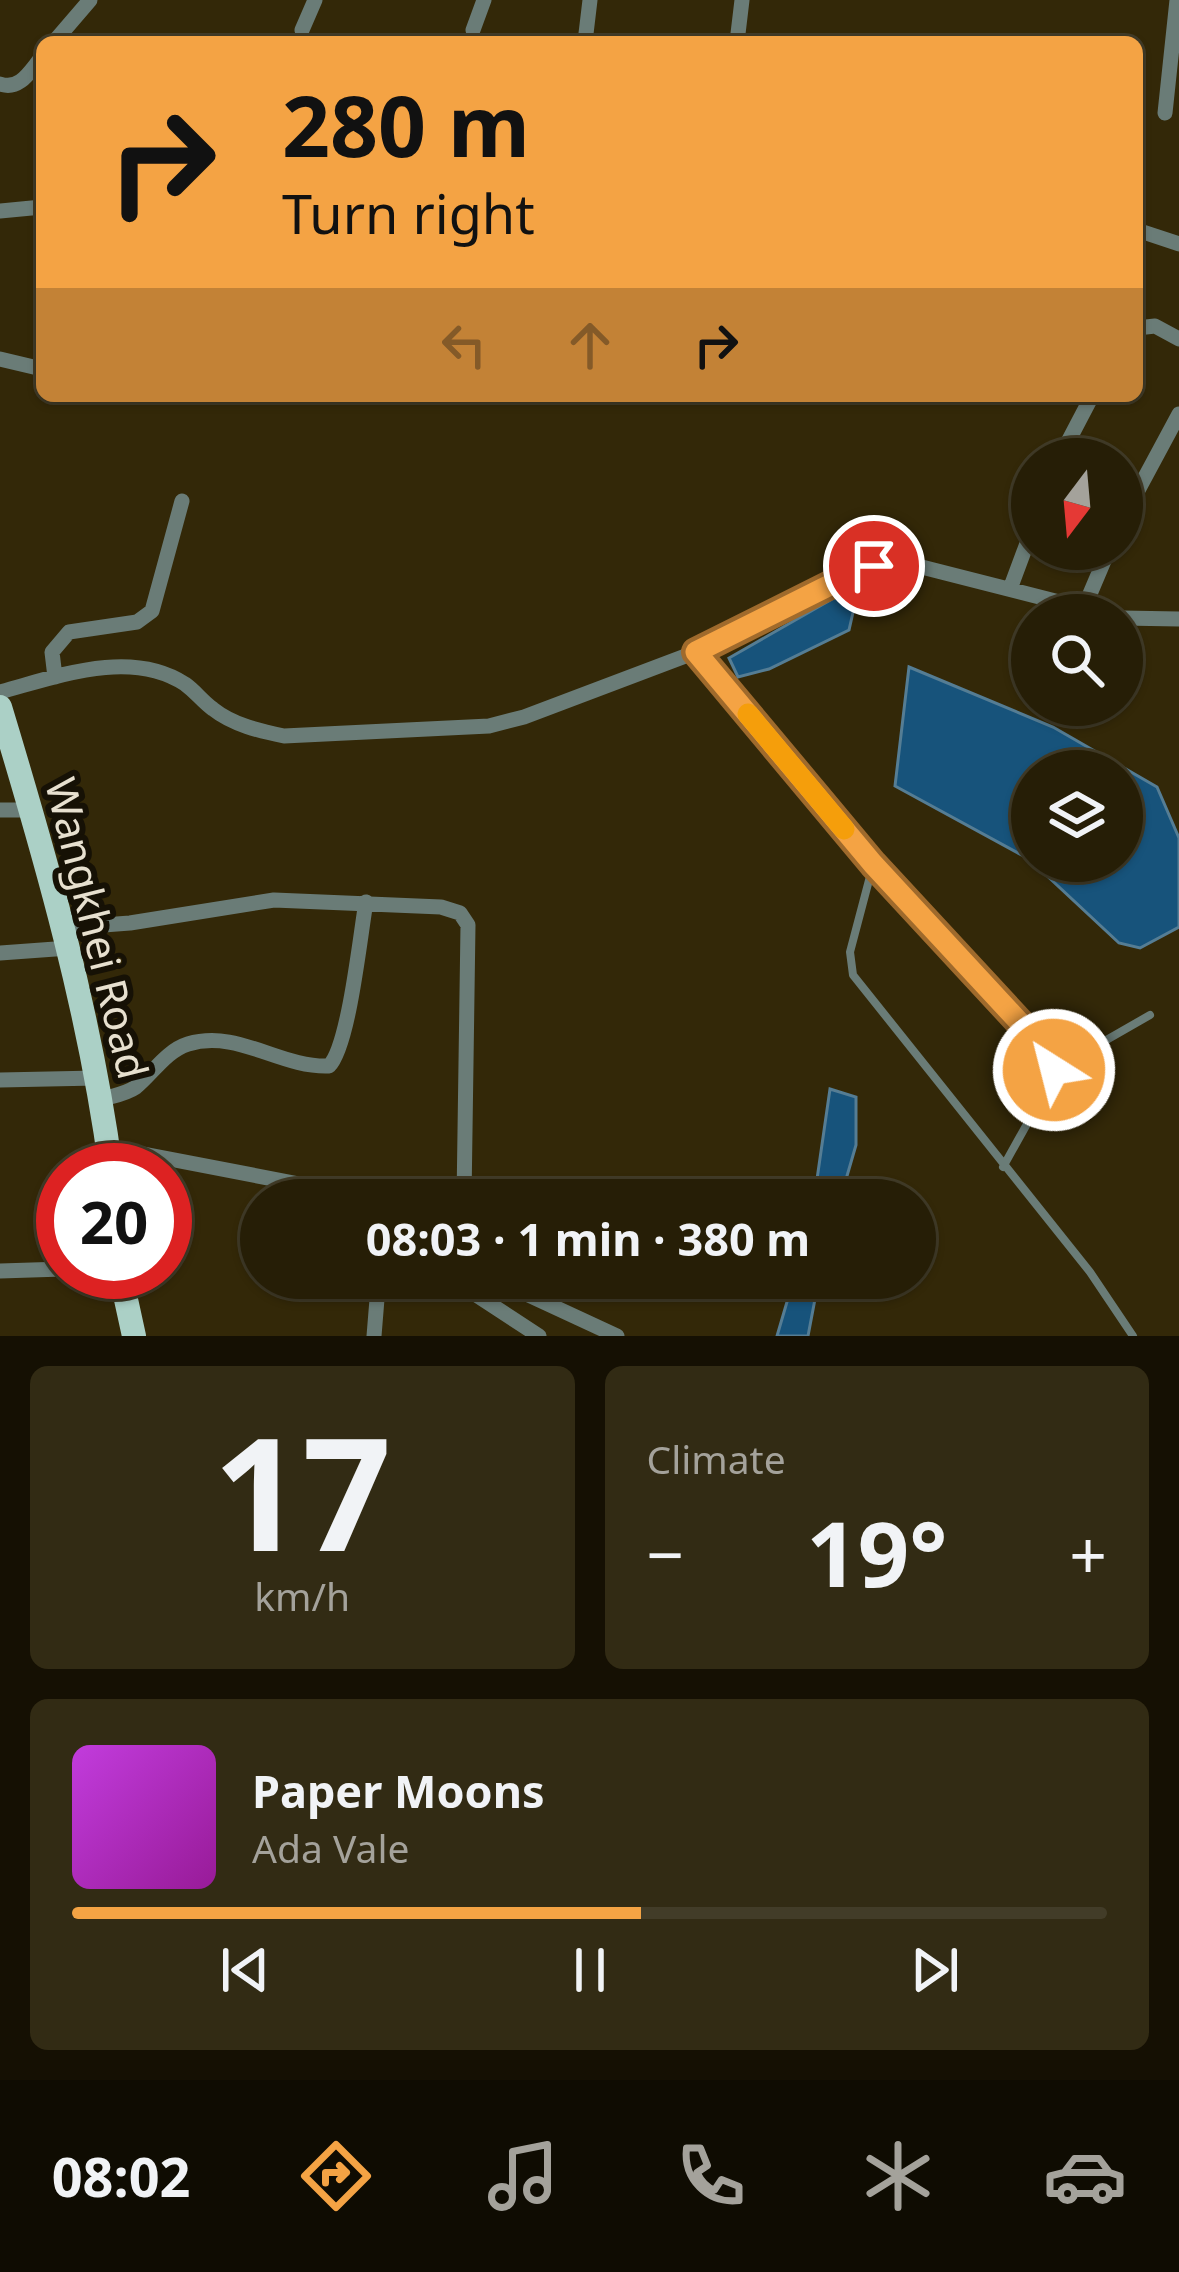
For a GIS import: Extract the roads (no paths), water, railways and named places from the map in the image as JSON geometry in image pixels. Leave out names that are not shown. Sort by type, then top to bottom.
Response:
[{"type":"main road","name":"Wangkhei Road","points":[[0,707],[66,938],[107,1143]]},
{"type":"main road","points":[[126,1299],[134,1336]]},
{"type":"street","points":[[60,36],[90,0]]},
{"type":"street","points":[[302,30],[315,0]]},
{"type":"street","points":[[473,30],[484,0]]},
{"type":"street","points":[[586,36],[590,0]]},
{"type":"street","points":[[738,36],[742,0]]},
{"type":"street","points":[[1165,113],[1177,0]]},
{"type":"street","points":[[0,84],[21,82],[36,64]]},
{"type":"street","points":[[0,212],[36,208]]},
{"type":"street","points":[[1143,232],[1179,244]]},
{"type":"street","points":[[1143,327],[1155,326],[1179,339]]},
{"type":"street","points":[[0,359],[36,368]]},
{"type":"street","points":[[1070,438],[1089,402]]},
{"type":"street","points":[[1143,481],[1179,414]]},
{"type":"street","points":[[55,677],[52,652],[69,632],[137,622],[152,611],[182,500]]},
{"type":"street","points":[[0,692],[110,667],[166,675],[215,712],[284,736],[489,726],[696,652],[874,566],[906,562],[1029,594]]},
{"type":"street","points":[[1010,589],[1017,570]]},
{"type":"street","points":[[1143,618],[1179,619]]},
{"type":"street","points":[[0,811],[31,810]]},
{"type":"street","points":[[0,952],[130,923],[274,900],[441,907],[466,918],[464,1179]]},
{"type":"street","points":[[0,1080],[98,1089],[137,1086],[174,1050],[204,1041],[234,1041],[329,1066],[336,1059],[344,1026],[366,902]]},
{"type":"street","points":[[192,1171],[246,1179]]},
{"type":"street","points":[[0,1271],[36,1270]]},
{"type":"street","points":[[374,1336],[377,1299]]},
{"type":"street","points":[[487,1299],[539,1336]]},
{"type":"street","points":[[537,1299],[617,1336]]},
{"type":"lane","points":[[696,652],[873,864],[1047,1052],[1054,1070],[1046,1094],[1003,1166]]},
{"type":"lane","points":[[873,864],[848,959],[853,976],[1090,1272],[1133,1336]]},
{"type":"lane","points":[[1054,1070],[1150,1015]]},
{"type":"water","points":[[841,594],[854,608],[849,630],[769,669],[738,677],[729,658]]},
{"type":"water","points":[[909,667],[1011,710],[1011,726],[1051,726],[1093,750],[1011,750],[1011,849],[895,786]]},
{"type":"water","points":[[1143,779],[1157,787],[1179,838],[1179,927],[1140,948],[1119,943],[1054,882],[1143,882]]},
{"type":"water","points":[[830,1089],[856,1097],[856,1145],[846,1179],[817,1179]]},
{"type":"water","points":[[788,1299],[815,1299],[808,1336],[777,1336]]}]
